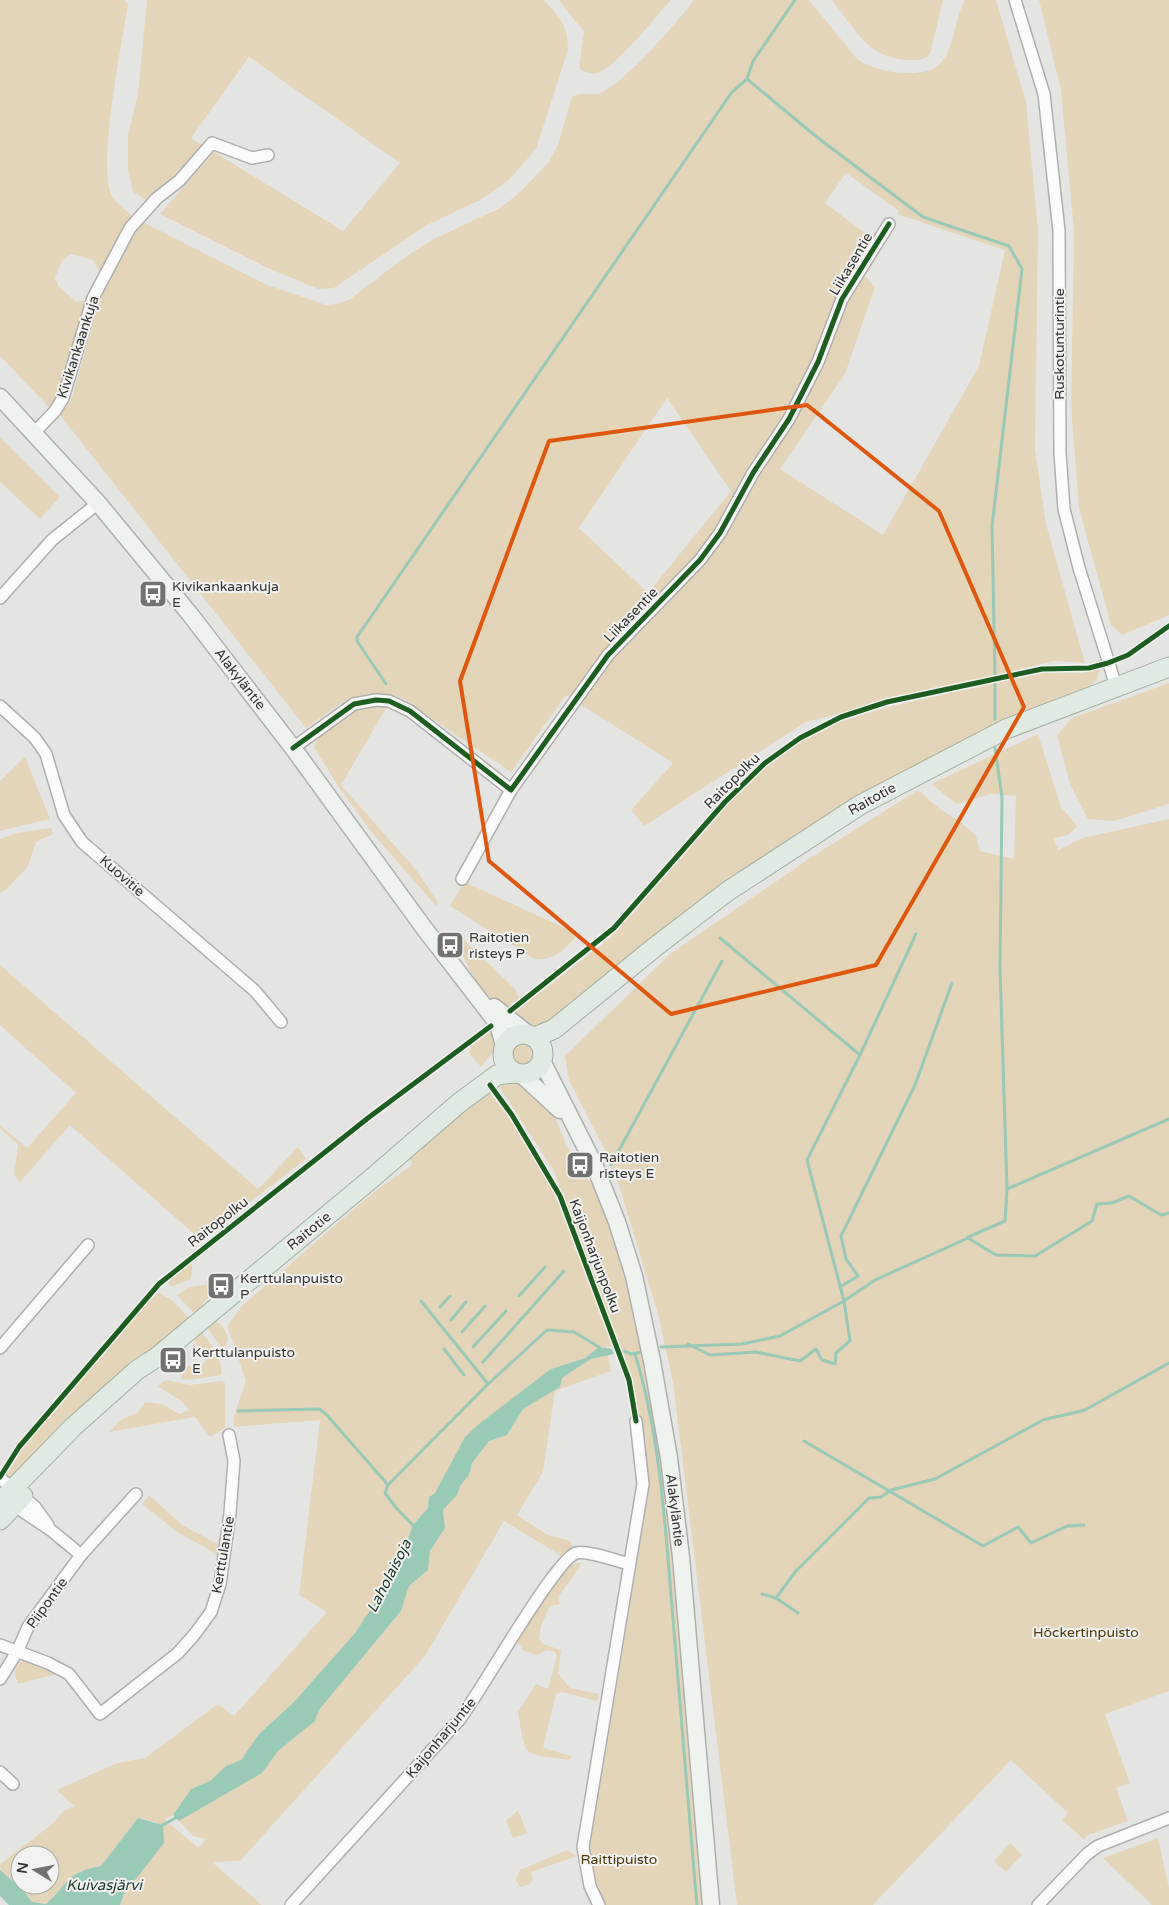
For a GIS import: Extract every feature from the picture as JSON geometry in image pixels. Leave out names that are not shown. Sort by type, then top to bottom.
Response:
[{"type":"main road","name":"Alakyläntie","points":[[0,397],[98,503],[189,613],[293,748],[498,1024],[504,1049]]},
{"type":"main road","name":"Raitotie","points":[[532,1036],[554,1029],[728,891],[860,805],[1006,729],[1169,667]]},
{"type":"main road","name":"Alakyläntie","points":[[462,976],[505,1018],[532,1036]]},
{"type":"main road","name":"Raitotie","points":[[543,1058],[606,986]]},
{"type":"main road","points":[[514,1036],[532,1036],[540,1042],[543,1058],[534,1071],[519,1074],[506,1064],[504,1049],[514,1036]]},
{"type":"main road","name":"Raitotie","points":[[459,1103],[504,1049]]},
{"type":"main road","name":"Alakyläntie","points":[[543,1058],[605,1188],[629,1257],[656,1384],[681,1557],[711,1905]]},
{"type":"main road","name":"Raitotie","points":[[0,1520],[8,1495],[141,1377],[157,1357],[371,1180],[459,1103],[497,1075],[519,1074]]},
{"type":"main road","name":"Alakyläntie","points":[[519,1074],[550,1099],[576,1128]]},
{"type":"street","name":"Ruskotunturintie","points":[[1015,0],[1044,94],[1059,231],[1060,453],[1064,509],[1079,568],[1116,686]]},
{"type":"street","name":"Kivikankaankuja","points":[[34,433],[55,411],[63,398],[93,298],[130,228],[140,214],[179,181],[212,143],[252,158],[268,155]]},
{"type":"street","name":"Liikasentie","points":[[462,878],[510,790],[608,655],[700,560],[720,533],[758,466],[789,419],[818,362],[842,299],[889,224]]},
{"type":"street","points":[[0,598],[52,540],[98,503]]},
{"type":"street","points":[[293,748],[354,704],[376,700],[389,701],[410,710],[510,790]]},
{"type":"street","name":"Kuovitie","points":[[0,706],[36,738],[46,754],[64,815],[82,842],[255,991],[281,1022]]},
{"type":"street","points":[[0,1348],[88,1246]]},
{"type":"street","points":[[600,1905],[590,1886],[583,1847],[643,1484],[636,1421]]},
{"type":"street","name":"Kerttulantie","points":[[18,1652],[48,1663],[69,1674],[100,1714],[178,1653],[194,1636],[211,1612],[220,1584],[230,1513],[234,1461],[229,1435]]},
{"type":"street","name":"Piipontie","points":[[0,1679],[18,1652],[28,1627],[81,1555],[136,1494]]},
{"type":"street","points":[[8,1495],[35,1507],[52,1531],[81,1555]]},
{"type":"street","name":"Kaijonharjuntie","points":[[291,1905],[460,1719],[544,1590],[570,1558],[582,1553],[629,1564]]},
{"type":"street","points":[[0,1645],[18,1652]]},
{"type":"street","points":[[0,1772],[13,1784]]},
{"type":"street","points":[[1038,1905],[1087,1854],[1098,1846],[1169,1818]]},
{"type":"highlighted area","points":[[807,405],[939,511],[1024,707],[876,965],[671,1014],[489,861],[460,681],[549,441]]},
{"type":"green space","points":[[0,0],[124,0],[128,5],[112,102],[107,157],[111,194],[132,216],[101,274],[93,260],[71,254],[62,261],[55,278],[59,287],[77,302],[87,300],[59,393],[49,407],[0,356]]},
{"type":"green space","points":[[147,0],[544,0],[565,28],[568,50],[536,149],[509,180],[480,200],[427,225],[334,288],[318,289],[270,269],[160,214],[214,152],[343,231],[400,163],[249,57],[191,138],[202,145],[184,171],[148,201],[133,192],[128,169],[128,135],[138,94]]},
{"type":"green space","points":[[559,0],[671,0],[624,53],[604,70],[592,74],[579,68],[584,32]]},
{"type":"green space","points":[[694,0],[809,0],[857,59],[882,70],[908,73],[924,72],[936,67],[944,59],[949,50],[959,13],[965,0],[996,0],[1026,102],[1038,230],[1035,450],[1046,524],[1085,663],[1054,661],[806,722],[644,826],[631,810],[673,763],[566,695],[511,772],[402,698],[386,695],[361,695],[340,704],[306,728],[60,415],[71,401],[99,302],[141,221],[265,284],[326,305],[349,300],[408,255],[434,239],[500,208],[519,193],[549,162],[558,145],[572,97],[579,94],[601,93],[611,87],[637,65]],"holes":[[[846,173],[899,211],[897,214],[1005,250],[979,366],[883,535],[780,469],[845,374],[875,287],[855,265],[873,239],[825,203]],[[667,398],[731,491],[648,593],[579,528]]]},
{"type":"green space","points":[[832,0],[943,0],[930,54],[923,59],[914,60],[894,58],[882,54],[863,40]]},
{"type":"green space","points":[[1039,0],[1169,0],[1169,615],[1122,635],[1111,625],[1079,508],[1071,407],[1074,232],[1061,90]]},
{"type":"green space","points":[[0,437],[60,497],[40,519],[0,482]]},
{"type":"green space","points":[[1100,669],[1096,681],[1088,687],[914,767],[540,1030],[524,1025],[511,1015],[610,938],[726,803],[766,766],[801,741],[842,721],[888,707],[1047,671],[1081,673]]},
{"type":"green space","points":[[1169,683],[1169,804],[1114,821],[1088,819],[1070,784],[1057,735],[1072,718]]},
{"type":"green space","points":[[375,704],[388,705],[341,785],[417,871],[438,902],[436,906],[373,834],[338,786],[314,747],[318,739],[331,725],[357,709]]},
{"type":"green space","name":"Höckertinpuisto","points":[[1038,734],[1061,807],[1077,826],[1068,835],[1054,838],[1058,850],[1082,838],[1169,819],[1169,1691],[1105,1714],[1130,1783],[1116,1788],[1128,1821],[1088,1835],[1084,1840],[1062,1820],[1068,1813],[1011,1760],[873,1905],[737,1905],[673,1382],[658,1314],[613,1166],[569,1080],[565,1056],[670,954],[810,858],[918,790],[976,836],[980,851],[1014,859],[1016,796],[990,794],[957,804],[931,784]]},
{"type":"green space","points":[[25,757],[50,819],[0,831],[0,781]]},
{"type":"green space","points":[[51,828],[53,834],[36,842],[28,866],[6,890],[0,893],[0,839],[17,833]]},
{"type":"green space","points":[[464,882],[578,934],[569,945],[554,956],[534,959],[450,906]]},
{"type":"green space","points":[[463,939],[516,990],[519,998],[505,1010],[487,994],[474,978],[456,945]]},
{"type":"green space","points":[[0,965],[258,1189],[298,1147],[306,1159],[201,1240],[70,1125],[20,1182],[14,1175],[18,1145],[0,1128],[0,1125],[27,1148],[76,1093],[0,1025]]},
{"type":"green space","points":[[493,1029],[497,1040],[494,1051],[481,1067],[469,1053],[472,1044]]},
{"type":"green space","points":[[523,1040],[533,1044],[537,1054],[533,1064],[523,1068],[513,1064],[509,1054],[513,1044]]},
{"type":"green space","name":"Raittipuisto","points":[[504,1080],[533,1087],[554,1115],[566,1144],[581,1170],[598,1192],[622,1267],[637,1328],[662,1459],[704,1905],[606,1905],[593,1870],[590,1848],[650,1485],[631,1375],[554,1171],[498,1085]]},
{"type":"green space","points":[[487,1090],[510,1118],[530,1148],[547,1180],[577,1246],[615,1348],[599,1347],[585,1358],[551,1369],[435,1493],[429,1497],[428,1508],[413,1525],[404,1550],[384,1589],[355,1633],[294,1702],[259,1734],[241,1760],[226,1766],[210,1781],[191,1789],[173,1815],[164,1819],[198,1848],[206,1839],[193,1836],[179,1821],[262,1773],[278,1751],[315,1721],[319,1710],[401,1611],[409,1586],[428,1570],[430,1551],[445,1528],[443,1510],[457,1495],[460,1486],[469,1475],[472,1463],[489,1441],[507,1435],[523,1409],[543,1397],[562,1378],[591,1359],[608,1354],[611,1371],[555,1391],[543,1472],[517,1515],[548,1535],[571,1541],[572,1551],[561,1559],[560,1555],[504,1521],[425,1656],[240,1861],[212,1862],[262,1905],[120,1905],[157,1822],[138,1818],[101,1866],[74,1875],[60,1890],[60,1845],[25,1845],[51,1825],[64,1811],[74,1806],[57,1790],[117,1763],[145,1758],[218,1704],[234,1716],[327,1612],[299,1595],[320,1420],[234,1427],[234,1416],[246,1381],[227,1326],[242,1306],[370,1195],[413,1164],[407,1157]]},
{"type":"green space","points":[[193,1259],[191,1279],[171,1287],[168,1282]]},
{"type":"green space","points":[[220,1283],[195,1314],[177,1295],[189,1287]]},
{"type":"green space","points":[[160,1293],[173,1301],[191,1320],[13,1476],[5,1476],[23,1447],[118,1334],[151,1297]]},
{"type":"green space","points":[[213,1318],[224,1328],[228,1337],[226,1345],[222,1349],[205,1325]]},
{"type":"green space","points":[[200,1330],[218,1357],[221,1375],[189,1380],[180,1379],[188,1366],[205,1363],[206,1358],[194,1341]]},
{"type":"green space","points":[[166,1380],[189,1385],[222,1381],[225,1383],[225,1428],[210,1437],[195,1417],[109,1432],[121,1420],[137,1413],[145,1402],[162,1404],[179,1414],[189,1410],[181,1401],[157,1386]]},
{"type":"green space","points":[[149,1495],[182,1525],[218,1544],[217,1554],[177,1532],[142,1504]]},
{"type":"green space","points":[[581,1563],[580,1567],[558,1597],[560,1604],[550,1606],[541,1626],[539,1639],[543,1644],[561,1650],[558,1673],[570,1688],[599,1694],[597,1701],[562,1692],[556,1694],[543,1748],[571,1756],[570,1760],[535,1754],[525,1746],[518,1712],[536,1684],[548,1689],[557,1656],[555,1652],[547,1650],[537,1655],[524,1651],[517,1641],[556,1581],[569,1567]]},
{"type":"green space","points":[[26,1660],[51,1668],[57,1674],[18,1684],[15,1675],[16,1666]]},
{"type":"green space","points":[[518,1810],[527,1833],[513,1838],[506,1821]]},
{"type":"green space","points":[[1158,1838],[1169,1888],[1169,1905],[1152,1905],[1103,1858]]},
{"type":"green space","points":[[1010,1843],[1022,1855],[1006,1872],[994,1861]]},
{"type":"green space","points":[[567,1850],[577,1856],[531,1872],[533,1879],[530,1884],[520,1887],[516,1880],[520,1870]]},
{"type":"green space","points":[[10,1856],[10,1879],[1,1872],[0,1864]]},
{"type":"green space","points":[[27,1895],[56,1895],[46,1904],[32,1902]]},
{"type":"water","points":[[599,1347],[612,1349],[614,1354],[591,1359],[562,1378],[560,1387],[523,1409],[507,1435],[489,1441],[472,1463],[469,1475],[460,1486],[457,1495],[443,1510],[445,1528],[430,1551],[428,1570],[409,1586],[401,1611],[319,1710],[315,1721],[278,1751],[262,1773],[179,1821],[173,1815],[191,1789],[210,1781],[226,1766],[241,1760],[259,1734],[294,1702],[355,1633],[384,1589],[404,1550],[413,1525],[428,1508],[429,1497],[435,1493],[465,1437],[479,1424],[551,1369],[585,1358]]},
{"type":"water","name":"Kuivasjärvi","points":[[138,1818],[163,1825],[164,1843],[124,1894],[120,1905],[9,1905],[0,1896],[0,1870],[10,1879],[10,1895],[27,1895],[32,1902],[46,1904],[56,1895],[60,1895],[60,1890],[74,1876],[80,1872],[101,1866]]},
{"type":"waterway","points":[[795,0],[753,61],[747,79],[818,138],[923,217],[1009,246],[1022,269],[992,526],[995,676]]},
{"type":"waterway","points":[[386,684],[357,641],[357,637],[732,92],[747,79]]},
{"type":"waterway","points":[[995,684],[995,719]]},
{"type":"waterway","points":[[995,748],[1002,797],[1000,968],[1007,1189]]},
{"type":"waterway","points":[[688,1344],[710,1355],[756,1352],[800,1361],[816,1349],[822,1360],[835,1364],[836,1353],[850,1341],[844,1301],[807,1160],[860,1055],[916,934]]},
{"type":"waterway","points":[[720,938],[860,1055]]},
{"type":"waterway","points":[[611,1165],[722,961]]},
{"type":"waterway","points":[[840,1287],[858,1276],[846,1259],[841,1236],[915,1085],[952,983]]},
{"type":"waterway","points":[[968,1237],[1005,1221],[1007,1189],[1169,1119]]},
{"type":"waterway","points":[[661,1347],[742,1344],[780,1336],[844,1301],[875,1280],[968,1238],[996,1255],[1035,1256],[1092,1221],[1097,1204],[1112,1203],[1129,1196],[1161,1215],[1169,1213]]},
{"type":"waterway","points":[[519,1296],[545,1267]]},
{"type":"waterway","points":[[483,1362],[564,1271]]},
{"type":"waterway","points":[[440,1307],[450,1296]]},
{"type":"waterway","points":[[421,1301],[488,1384]]},
{"type":"waterway","points":[[451,1320],[466,1302]]},
{"type":"waterway","points":[[462,1332],[485,1306]]},
{"type":"waterway","points":[[473,1347],[506,1311]]},
{"type":"waterway","points":[[413,1525],[397,1509],[385,1493],[388,1485],[488,1384],[547,1330],[574,1332],[599,1347]]},
{"type":"waterway","points":[[444,1349],[464,1375]]},
{"type":"waterway","points":[[624,1351],[631,1354],[642,1352]]},
{"type":"waterway","points":[[635,1354],[650,1416],[660,1479],[697,1905]]},
{"type":"waterway","points":[[776,1598],[796,1571],[869,1498],[881,1497],[891,1490],[935,1479],[1043,1420],[1085,1410],[1169,1363]]},
{"type":"waterway","points":[[238,1411],[319,1409],[326,1414],[388,1485]]},
{"type":"waterway","points":[[804,1441],[983,1546],[1018,1527],[1031,1543],[1067,1526],[1084,1525]]},
{"type":"waterway","points":[[762,1594],[776,1598],[798,1613]]},
{"type":"waterway","points":[[163,1825],[179,1816]]},
{"type":"cycle path","points":[[293,748],[354,704],[376,700],[389,701],[410,711],[511,790],[608,655],[700,560],[720,533],[753,473],[789,419],[818,362],[842,299],[889,224]]},
{"type":"cycle path","name":"Raitopolku","points":[[510,1011],[614,928],[725,802],[765,763],[800,738],[841,717],[887,702],[1042,669],[1089,668],[1108,663],[1128,655],[1169,626]]},
{"type":"cycle path","name":"Raitopolku","points":[[0,1477],[19,1447],[159,1284],[368,1118],[491,1026]]},
{"type":"cycle path","name":"Kaijonharjunpolku","points":[[490,1085],[512,1115],[560,1196],[629,1380],[636,1421]]},
{"type":"place","name":"Kivikankaankuja E","points":[[153,594]]},
{"type":"place","name":"Raitotien risteys P","points":[[450,945]]},
{"type":"place","name":"Raitotien risteys E","points":[[580,1165]]},
{"type":"place","name":"Kerttulanpuisto P","points":[[221,1286]]},
{"type":"place","name":"Kerttulanpuisto E","points":[[173,1360]]},
{"type":"water label","name":"Laholaisoja","points":[[389,1576]]}]
